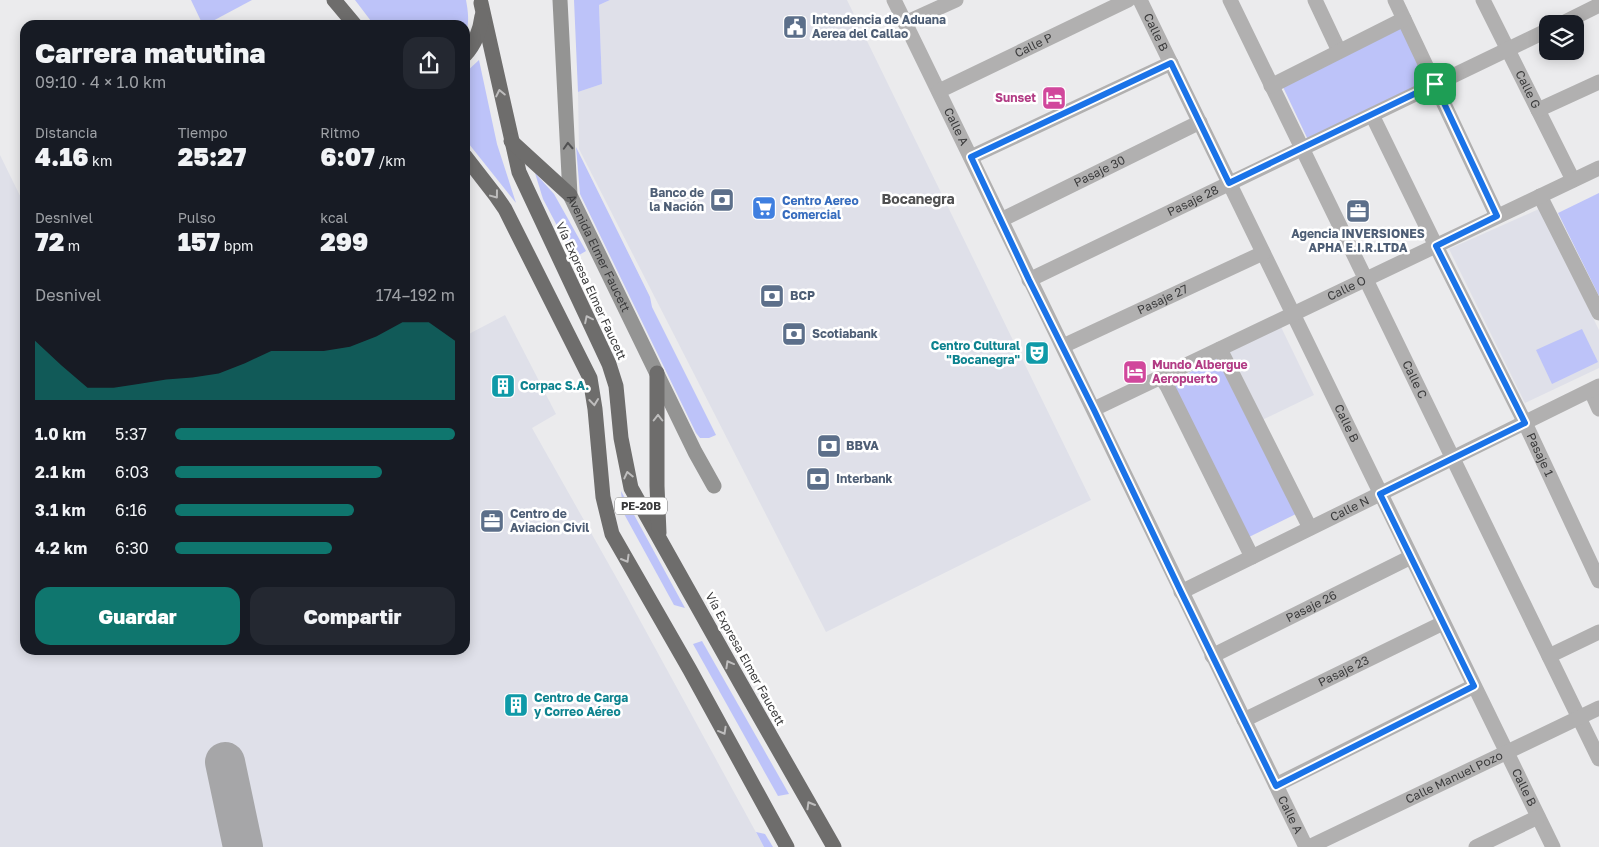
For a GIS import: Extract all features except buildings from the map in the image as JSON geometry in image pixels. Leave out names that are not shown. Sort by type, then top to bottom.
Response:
[{"type":"highway","points":[[334,0],[351,20]]},
{"type":"highway","name":"PE-20B","points":[[470,49],[478,36],[481,25],[481,1]]},
{"type":"highway","name":"Vía Expresa Elmer Faucett","points":[[481,1],[519,172],[610,364],[616,386],[621,438],[631,488],[834,847]]},
{"type":"highway","points":[[511,141],[570,195]]},
{"type":"highway","name":"PE-20B","points":[[470,162],[505,209],[590,378],[595,409],[603,497],[612,534],[685,661],[787,847]]},
{"type":"highway","points":[[657,373],[659,537]]},
{"type":"main road","name":"Avenida Elmer Faucett","points":[[560,0],[570,195],[695,452],[714,486]]},
{"type":"street","name":"Calle A","points":[[894,0],[1212,656],[1308,847]]},
{"type":"street","points":[[905,23],[956,0]]},
{"type":"street","name":"Calle P","points":[[939,91],[1128,0]]},
{"type":"street","name":"Calle B","points":[[1140,0],[1553,847]]},
{"type":"street","name":"Calle C","points":[[1230,0],[1599,759]]},
{"type":"street","points":[[1315,0],[1339,52]]},
{"type":"street","points":[[1395,0],[1497,216]]},
{"type":"street","name":"Calle G","points":[[1483,0],[1573,180]]},
{"type":"street","points":[[1579,15],[1599,5]]},
{"type":"street","points":[[1272,86],[1404,19]]},
{"type":"street","name":"Pasaje 28","points":[[1029,280],[1539,34]]},
{"type":"street","points":[[971,157],[1171,63]]},
{"type":"street","points":[[1538,110],[1599,82]]},
{"type":"street","name":"Pasaje 1","points":[[1372,115],[1525,423],[1599,581]]},
{"type":"street","name":"Pasaje 30","points":[[1001,220],[1200,122]]},
{"type":"street","name":"Calle O","points":[[1094,410],[1599,168]]},
{"type":"street","points":[[1540,196],[1599,313]]},
{"type":"street","name":"Pasaje 27","points":[[1063,346],[1263,253]]},
{"type":"street","points":[[1220,349],[1310,528]]},
{"type":"street","points":[[1161,377],[1168,386],[1252,557]]},
{"type":"street","points":[[1595,388],[1599,409]]},
{"type":"street","name":"Calle N","points":[[1181,592],[1595,388]]},
{"type":"street","name":"Pasaje 26","points":[[1212,656],[1411,557]]},
{"type":"street","name":"Pasaje 23","points":[[1244,720],[1443,623]]},
{"type":"street","points":[[1549,656],[1599,632]]},
{"type":"street","points":[[1276,786],[1474,686]]},
{"type":"street","name":"Calle Manuel Pozo","points":[[1308,847],[1599,708]]},
{"type":"street","points":[[1476,847],[1538,817]]},
{"type":"shaded area","points":[[191,0],[252,0],[215,20],[201,20]]},
{"type":"shaded area","points":[[355,0],[466,0],[468,20],[370,20]]},
{"type":"shaded area","points":[[574,0],[610,0],[599,5],[602,84],[578,92]]},
{"type":"shaded area","points":[[610,0],[847,0],[1091,500],[826,632],[579,149],[578,92],[602,84],[599,5]]},
{"type":"shaded area","points":[[1403,26],[1432,82],[1310,144],[1283,87]]},
{"type":"shaded area","points":[[479,60],[497,144],[516,203],[470,145],[470,68]]},
{"type":"shaded area","points":[[576,147],[650,297],[652,307],[716,435],[709,438],[700,438],[696,433],[580,194]]},
{"type":"shaded area","points":[[0,155],[20,196],[20,655],[470,655],[470,333],[505,315],[556,414],[532,428],[764,847],[0,847]]},
{"type":"shaded area","points":[[535,173],[554,194],[586,251],[574,258],[543,199]]},
{"type":"shaded area","points":[[1599,193],[1599,296],[1558,213]]},
{"type":"shaded area","points":[[1539,209],[1599,330],[1599,368],[1525,403],[1449,249]]},
{"type":"shaded area","points":[[1281,327],[1314,395],[1262,420],[1229,352]]},
{"type":"shaded area","points":[[1582,329],[1598,362],[1552,384],[1536,350]]},
{"type":"shaded area","points":[[1217,359],[1296,514],[1249,537],[1170,382]]},
{"type":"shaded area","points":[[621,491],[685,608],[674,605],[623,512]]},
{"type":"shaded area","points":[[702,641],[789,794],[778,796],[693,644]]},
{"type":"shaded area","points":[[756,832],[765,834],[773,847],[764,847]]},
{"type":"taxiway","points":[[225,762],[243,847]]},
{"type":"place","name":"Intendencia de Aduana Aerea del Callao","points":[[795,27]]},
{"type":"place","name":"Sunset","points":[[1054,98]]},
{"type":"place","name":"Banco de la Nación","points":[[722,200]]},
{"type":"place","name":"Centro Aereo Comercial","points":[[764,208]]},
{"type":"place","name":"Agencia INVERSIONES APHA E.I.R.LTDA","points":[[1358,211]]},
{"type":"place","name":"BCP","points":[[772,296]]},
{"type":"place","name":"Scotiabank","points":[[794,334]]},
{"type":"place","name":"Centro Cultural \"Bocanegra\"","points":[[1037,353]]},
{"type":"place","name":"Mundo Albergue Aeropuerto","points":[[1135,372]]},
{"type":"place","name":"Corpac S.A.","points":[[503,386]]},
{"type":"place","name":"BBVA","points":[[829,446]]},
{"type":"place","name":"Interbank","points":[[818,479]]},
{"type":"place","name":"Centro de Aviacion Civil","points":[[492,521]]},
{"type":"place","name":"Centro de Carga y Correo Aéreo","points":[[516,705]]},
{"type":"district","name":"Bocanegra","points":[[918,199]]},
{"type":"route","points":[[1171,63],[1229,183],[1435,84],[1497,216],[1436,246],[1525,423],[1380,494],[1474,686],[1276,786],[971,157],[1171,63]]}]
